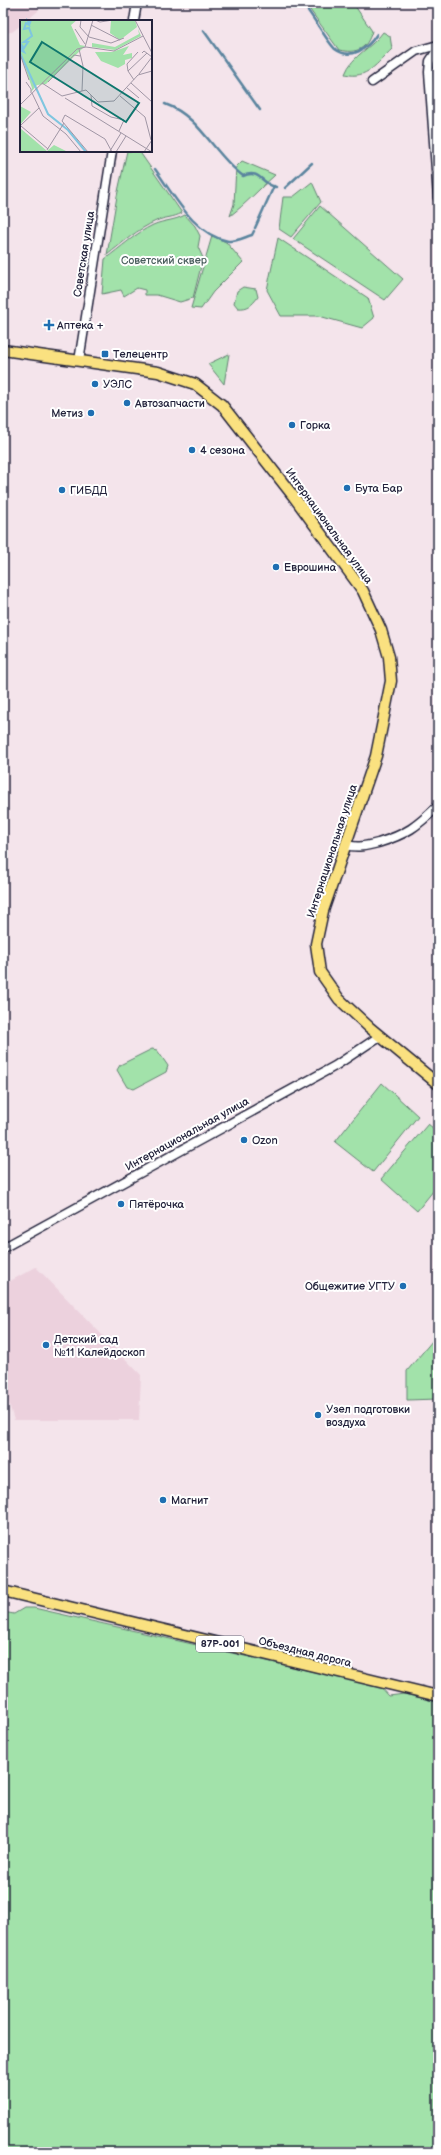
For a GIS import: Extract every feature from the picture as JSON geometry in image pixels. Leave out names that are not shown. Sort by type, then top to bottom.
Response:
[{"type":"main road","name":"Интернациональная улица","points":[[3,350],[158,372],[195,384],[222,405],[294,497],[363,592],[381,630],[389,657],[391,681],[376,756],[323,911],[316,944],[320,972],[339,999],[380,1036],[438,1084]]},
{"type":"main road","name":"Объездная дорога","points":[[3,1591],[438,1696]]},
{"type":"street","points":[[134,20],[137,3]]},
{"type":"street","points":[[372,82],[416,51],[438,45]]},
{"type":"street","points":[[438,49],[430,62],[429,72],[438,198]]},
{"type":"street","name":"Советская улица","points":[[79,361],[112,152]]},
{"type":"street","points":[[345,845],[360,848],[401,836],[419,823],[438,806]]},
{"type":"street","name":"Интернациональная улица","points":[[3,1248],[335,1066],[380,1036]]},
{"type":"shaded area","points":[[3,3],[39,3],[38,11],[27,20],[20,20],[20,26],[12,32],[3,33]]},
{"type":"shaded area","points":[[36,1267],[141,1375],[139,1420],[14,1420],[3,1385],[3,1285]]},
{"type":"green space","points":[[305,3],[353,3],[372,31],[370,37],[360,49],[351,51],[339,50]]},
{"type":"green space","points":[[383,32],[390,36],[392,49],[376,65],[366,72],[360,75],[345,74],[352,62]]},
{"type":"green space","points":[[127,152],[140,152],[182,213],[149,224],[130,236],[107,255],[117,196]]},
{"type":"green space","points":[[242,161],[275,175],[230,216],[234,204],[236,167]]},
{"type":"green space","points":[[312,182],[321,202],[291,237],[279,229],[283,197],[293,197]]},
{"type":"green space","points":[[320,206],[403,279],[385,300],[293,239]]},
{"type":"green space","name":"Советский сквер","points":[[185,215],[195,226],[200,236],[198,247],[203,258],[193,298],[180,302],[157,295],[145,295],[145,290],[137,288],[124,296],[121,290],[102,294],[105,259],[134,236],[147,228],[157,223]]},
{"type":"green space","points":[[212,236],[226,242],[243,262],[213,292],[201,309],[191,308]]},
{"type":"green space","points":[[278,238],[368,298],[374,318],[362,328],[319,316],[281,316],[267,290]]},
{"type":"green space","points":[[243,287],[256,289],[258,297],[250,306],[238,308],[234,303],[237,291]]},
{"type":"green space","points":[[229,354],[224,384],[208,364]]},
{"type":"green space","points":[[152,1049],[157,1050],[168,1066],[166,1072],[134,1089],[127,1087],[117,1070],[120,1065]]},
{"type":"green space","points":[[382,1083],[418,1116],[373,1172],[335,1142]]},
{"type":"green space","points":[[428,1124],[438,1132],[438,1185],[417,1211],[381,1179]]},
{"type":"green space","points":[[438,1334],[438,1399],[407,1400],[407,1371]]},
{"type":"green space","points":[[24,1608],[34,1608],[381,1687],[389,1696],[404,1694],[438,1701],[438,2152],[3,2152],[3,1612],[14,1614]]},
{"type":"waterway","points":[[306,8],[335,49],[341,52],[347,54],[359,51],[369,44],[377,34]]},
{"type":"waterway","points":[[204,31],[260,110]]},
{"type":"waterway","points":[[165,104],[177,110],[198,127],[223,157],[243,176],[249,174],[257,175],[271,186],[276,187]]},
{"type":"waterway","points":[[285,188],[312,163]]},
{"type":"waterway","points":[[155,169],[177,202],[205,231],[228,241],[237,240],[252,235],[254,231]]},
{"type":"waterway","points":[[255,228],[274,186]]},
{"type":"place","name":"Аптека +","points":[[49,325]]},
{"type":"place","name":"Телецентр","points":[[105,354]]},
{"type":"place","name":"УЭЛС","points":[[95,384]]},
{"type":"place","name":"Автозапчасти","points":[[127,403]]},
{"type":"place","name":"Метиз","points":[[91,413]]},
{"type":"place","name":"Горка","points":[[292,425]]},
{"type":"place","name":"4 сезона","points":[[192,450]]},
{"type":"place","name":"Бута Бар","points":[[347,488]]},
{"type":"place","name":"ГИБДД","points":[[62,490]]},
{"type":"place","name":"Еврошина","points":[[276,567]]},
{"type":"place","name":"Ozon","points":[[244,1140]]},
{"type":"place","name":"Пятёрочка","points":[[121,1204]]},
{"type":"place","name":"Общежитие УГТУ","points":[[403,1286]]},
{"type":"place","name":"Детский сад №11 Калейдоскоп","points":[[46,1345]]},
{"type":"place","name":"Узел подготовки воздуха","points":[[318,1415]]},
{"type":"place","name":"Магнит","points":[[163,1500]]}]
